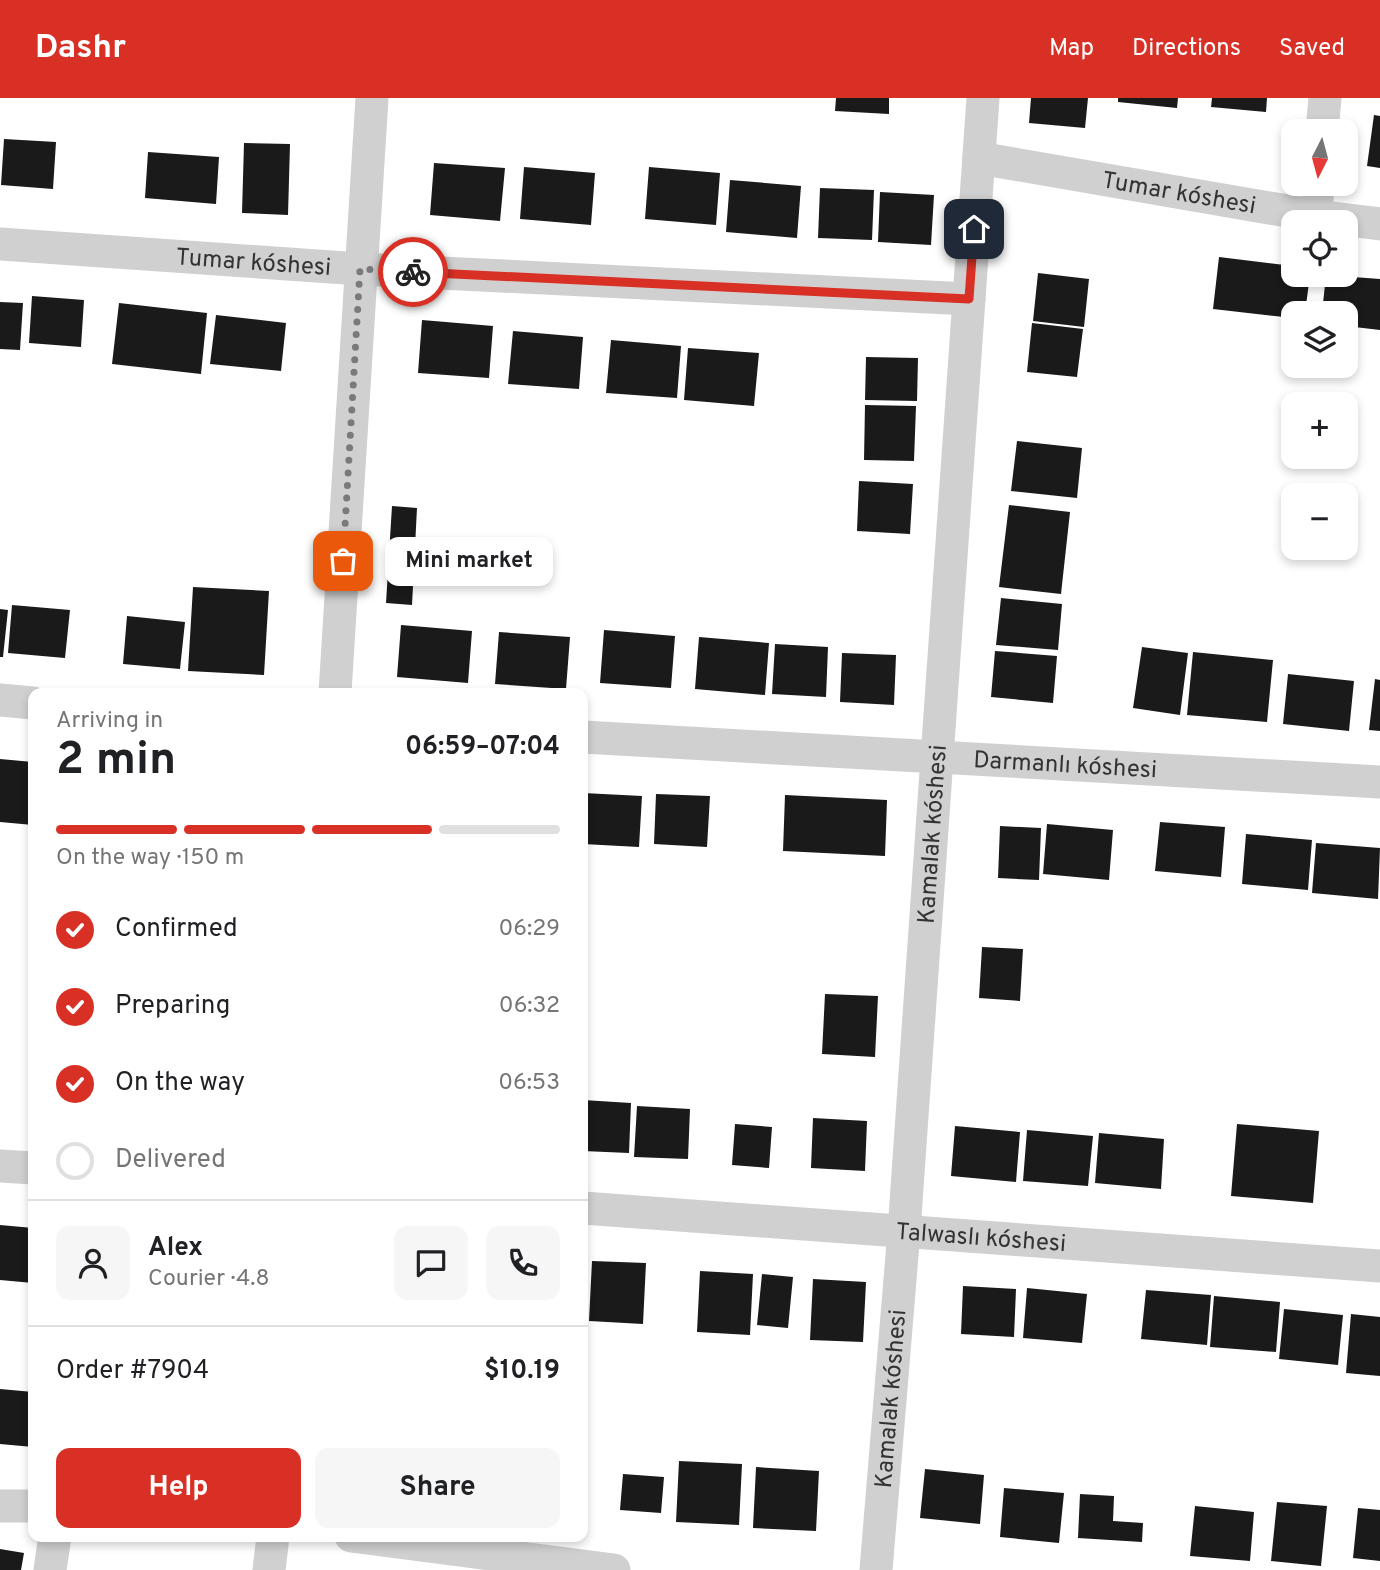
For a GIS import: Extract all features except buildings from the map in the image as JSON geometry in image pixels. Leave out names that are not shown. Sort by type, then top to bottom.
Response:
[{"type":"street","points":[[335,688],[372,98]]},
{"type":"street","name":"Kamalak kóshesi","points":[[876,1570],[904,1231],[983,98]]},
{"type":"street","points":[[1323,119],[1325,98]]},
{"type":"street","name":"Tumar kóshesi","points":[[979,158],[1317,200],[1380,224]]},
{"type":"street","name":"Tumar kóshesi","points":[[0,244],[360,269],[969,299]]},
{"type":"street","points":[[0,700],[28,703]]},
{"type":"street","name":"Darmanlı kóshesi","points":[[588,737],[1380,782]]},
{"type":"street","points":[[0,1166],[28,1168]]},
{"type":"street","name":"Talwaslı kóshesi","points":[[588,1208],[1380,1266]]},
{"type":"street","points":[[0,1506],[28,1507]]},
{"type":"street","points":[[50,1570],[54,1542]]},
{"type":"street","points":[[269,1570],[272,1542]]},
{"type":"street","points":[[397,1542],[614,1570]]},
{"type":"way so far","points":[[343,561],[360,269],[413,272]]},
{"type":"place","name":"Mini market","points":[[343,561]]},
{"type":"route","points":[[413,272],[969,299],[974,229]]}]
